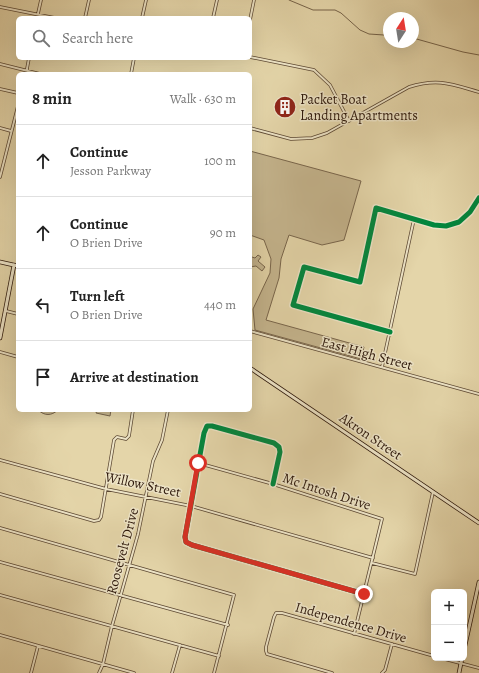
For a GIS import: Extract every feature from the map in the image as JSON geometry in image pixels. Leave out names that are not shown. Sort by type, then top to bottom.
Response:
[{"type":"main road","points":[[0,262],[16,266],[4,311],[0,338]]},
{"type":"main road","name":"Akron Street","points":[[252,369],[479,523]]},
{"type":"main road","points":[[467,636],[479,582]]},
{"type":"main road","points":[[459,673],[462,661]]},
{"type":"street","points":[[0,7],[37,16],[41,0]]},
{"type":"street","points":[[85,16],[89,0]]},
{"type":"street","points":[[142,16],[146,0]]},
{"type":"street","points":[[213,16],[217,0]]},
{"type":"street","points":[[251,16],[254,0]]},
{"type":"street","points":[[252,57],[314,70],[330,85],[349,121]]},
{"type":"street","points":[[0,64],[26,72],[29,60]]},
{"type":"street","points":[[131,72],[134,60]]},
{"type":"street","points":[[252,128],[291,138],[312,138],[327,133],[409,87],[422,83],[438,81],[479,92]]},
{"type":"street","points":[[0,89],[16,93]]},
{"type":"street","points":[[0,175],[16,113]]},
{"type":"street","points":[[0,128],[11,131]]},
{"type":"street","points":[[390,332],[293,306],[304,267],[360,282],[376,208],[434,225],[446,226],[459,222],[470,212],[479,198]]},
{"type":"street","points":[[382,367],[414,219]]},
{"type":"street","points":[[4,311],[16,314]]},
{"type":"street","name":"East High Street","points":[[252,332],[479,394]]},
{"type":"street","points":[[0,352],[16,356]]},
{"type":"street","points":[[0,494],[94,521],[99,520],[101,517],[114,440],[117,438],[126,439],[129,436],[133,412]]},
{"type":"street","name":"Roosevelt Drive","points":[[99,673],[103,664],[112,626],[130,565],[147,497],[153,461],[162,440],[168,412]]},
{"type":"street","points":[[273,484],[280,452],[279,447],[274,443],[212,426],[207,426],[204,432],[198,463],[185,537],[186,542],[364,594]]},
{"type":"street","name":"Willow Street","points":[[0,460],[106,489],[191,506],[373,558]]},
{"type":"street","name":"Mc Intosh Drive","points":[[198,463],[273,484],[382,519],[354,634]]},
{"type":"street","points":[[372,563],[415,574],[434,492]]},
{"type":"street","points":[[0,528],[234,595],[228,625],[214,673]]},
{"type":"street","points":[[0,562],[228,625]]},
{"type":"street","points":[[0,595],[219,656]]},
{"type":"street","name":"Independence Drive","points":[[332,673],[267,654],[266,647],[276,613],[282,613],[431,655]]},
{"type":"street","points":[[0,635],[134,673]]},
{"type":"street","points":[[382,673],[392,644]]},
{"type":"street","points":[[31,673],[38,646]]},
{"type":"street","points":[[172,673],[180,646]]},
{"type":"street","points":[[451,661],[479,668]]},
{"type":"shaded area","points":[[252,152],[361,181],[344,240],[322,245],[289,235],[281,259],[279,278],[266,320],[364,347],[361,359],[255,330],[253,309],[270,273],[271,259],[264,240],[252,236]]},
{"type":"shaded area","points":[[258,255],[261,257],[258,261],[265,267],[262,271],[256,266],[252,267],[252,257],[255,258]]},
{"type":"shaded area","points":[[41,412],[55,412],[48,414]]},
{"type":"shaded area","points":[[96,412],[111,412],[110,416]]},
{"type":"waterway","points":[[289,0],[313,10],[335,10],[341,13],[360,30],[369,34],[383,35]]},
{"type":"waterway","points":[[419,40],[479,55]]},
{"type":"cycle path","points":[[390,332],[293,305],[304,267],[360,282],[376,208],[434,225],[446,226],[459,222],[470,212],[479,198]]},
{"type":"cycle path","points":[[273,484],[280,452],[279,447],[274,443],[212,426],[207,426],[204,433],[185,537],[186,542],[364,594]]},
{"type":"place","name":"Packet Boat Landing Apartments","points":[[285,107]]},
{"type":"route","points":[[198,463],[185,537],[186,542],[364,594]]}]
